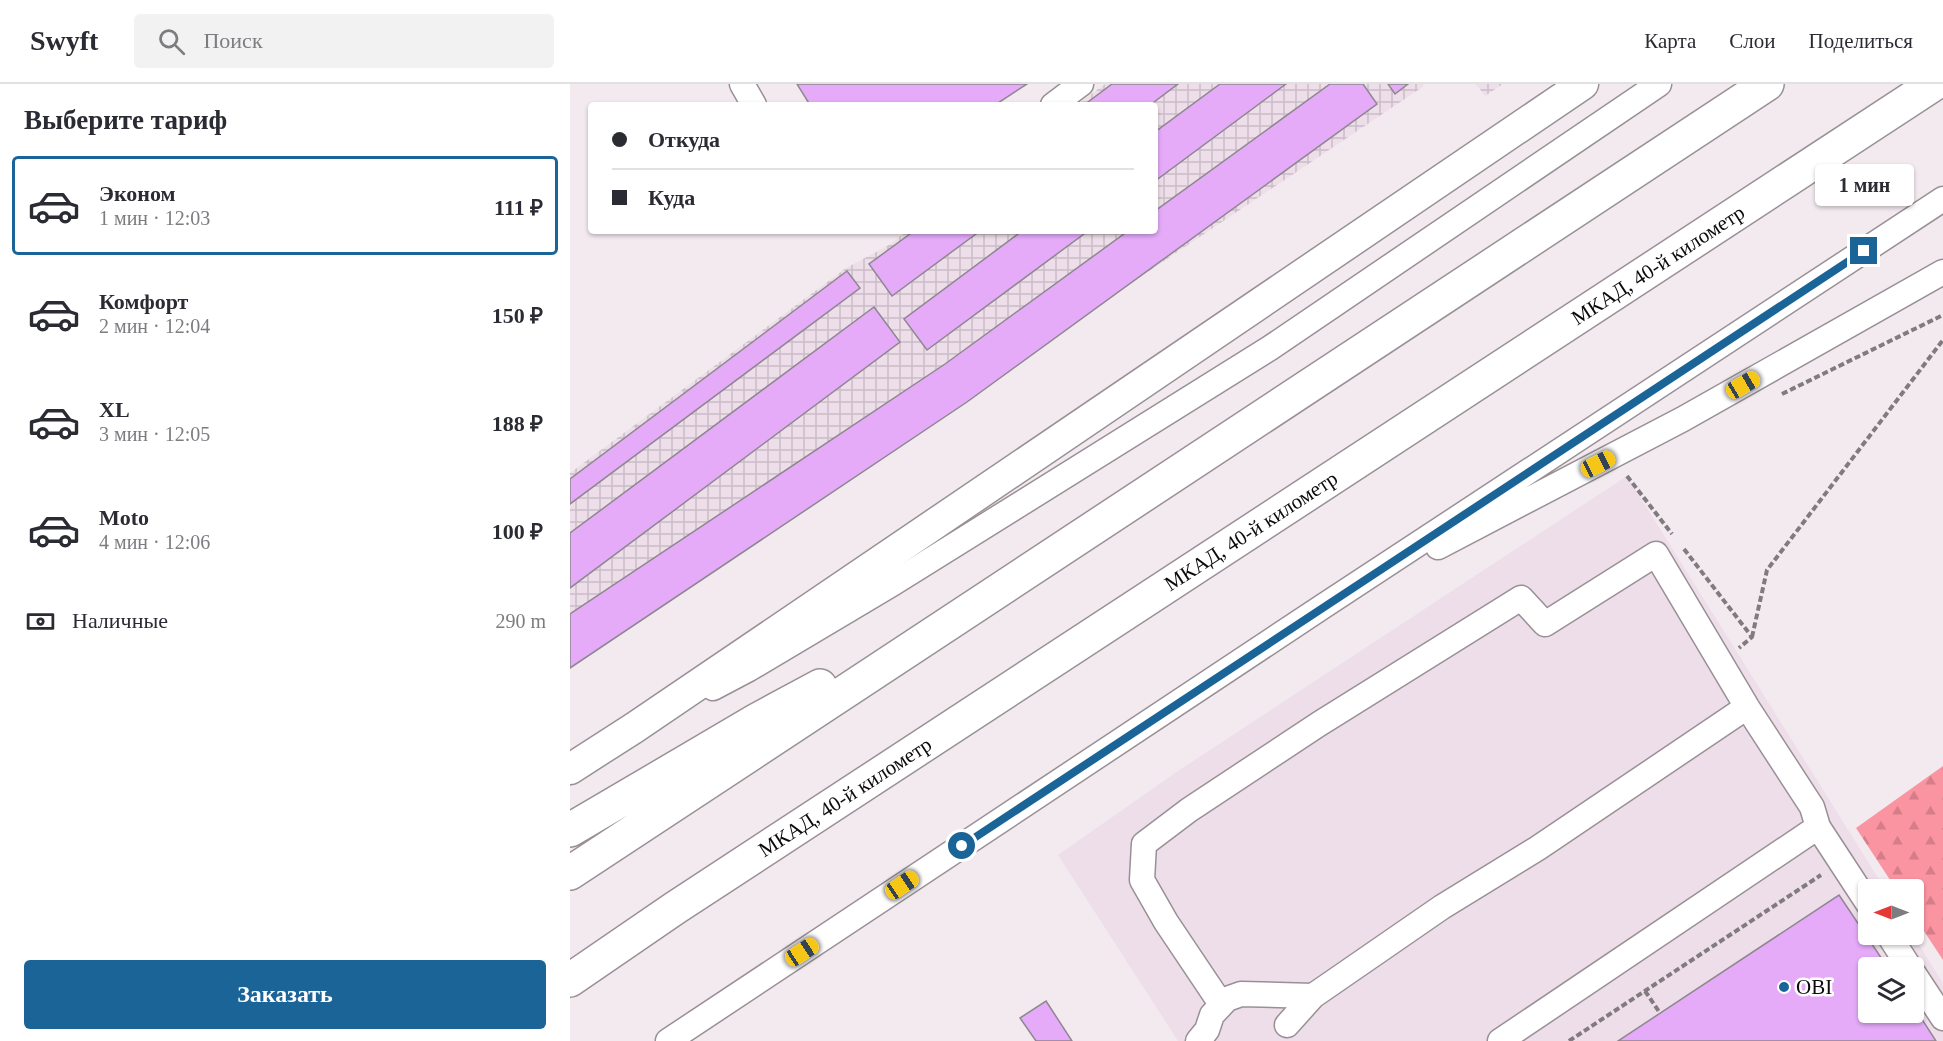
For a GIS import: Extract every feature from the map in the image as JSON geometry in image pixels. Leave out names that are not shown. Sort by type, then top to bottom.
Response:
[{"type":"highway","points":[[570,873],[1767,84]]},
{"type":"highway","name":"МКАД, 40-й километр","points":[[570,980],[675,908],[1934,84]]},
{"type":"highway","points":[[570,830],[757,720],[1019,577]]},
{"type":"highway","points":[[570,1006],[675,908]]},
{"type":"main road","points":[[570,769],[634,728],[1583,84]]},
{"type":"street","points":[[742,84],[752,102]]},
{"type":"street","points":[[1057,102],[1081,84]]},
{"type":"street","points":[[634,728],[749,669],[932,559],[1270,348],[1659,84]]},
{"type":"street","points":[[668,1041],[1943,199]]},
{"type":"street","points":[[1322,608],[1683,420],[1943,272]]},
{"type":"street","points":[[1221,1004],[1166,922],[1142,880],[1144,844],[1189,810],[1319,724],[1521,598],[1545,624],[1656,554],[1720,662],[1812,807],[1818,827],[1858,888]]},
{"type":"street","points":[[1288,1033],[1313,996],[1442,908],[1539,848],[1748,707]]},
{"type":"street","points":[[1500,1041],[1818,827]]},
{"type":"street","points":[[1924,989],[1943,1018]]},
{"type":"street","points":[[702,1041],[708,1028],[742,991]]},
{"type":"street","points":[[1204,1037],[1212,1015],[1221,1004],[1241,994],[1313,996]]},
{"type":"street","points":[[1260,995],[1281,1010],[1288,1033]]},
{"type":"path","points":[[1772,398],[1943,315]]},
{"type":"path","points":[[1720,662],[1752,637],[1767,570],[1943,340]]},
{"type":"path","points":[[1636,470],[1627,476],[1675,539]]},
{"type":"path","points":[[1682,548],[1752,637]]},
{"type":"path","points":[[1569,1041],[1828,870]]},
{"type":"path","points":[[1645,991],[1660,1013]]},
{"type":"shaded area","points":[[1105,84],[1423,84],[1424,86],[570,661],[570,473],[846,268],[889,245],[903,234],[1158,234],[1158,102],[1081,102]]},
{"type":"shaded area","points":[[1476,84],[1503,84],[1485,96]]},
{"type":"shaded area","points":[[1627,476],[1879,879],[1858,879],[1858,945],[1919,945],[1943,983],[1943,1041],[1178,1041],[1058,855],[1175,773]]},
{"type":"green space","points":[[1943,766],[1943,960],[1924,931],[1924,879],[1889,879],[1856,828]]},
{"type":"building","points":[[797,84],[1027,84],[1000,102],[808,102]]},
{"type":"building","points":[[1112,84],[1178,84],[1154,102],[1088,102]]},
{"type":"building","points":[[1220,84],[1286,84],[1158,179],[1158,130]]},
{"type":"building","points":[[1330,84],[1363,84],[1377,104],[967,402],[570,668],[570,614],[945,364],[1124,234],[1158,234],[1158,209]]},
{"type":"building","points":[[1388,84],[1408,84],[1395,94]]},
{"type":"building","points":[[910,234],[976,234],[892,296],[869,264]]},
{"type":"building","points":[[1018,234],[1084,234],[927,350],[904,319]]},
{"type":"building","points":[[847,271],[860,288],[570,504],[570,479]]},
{"type":"building","points":[[874,307],[900,342],[570,588],[570,533]]},
{"type":"building","name":"OBI","points":[[1839,895],[1858,923],[1858,945],[1873,945],[1881,957],[1858,957],[1858,1023],[1924,1022],[1936,1041],[1618,1041]]},
{"type":"building","points":[[1046,1001],[1072,1041],[1036,1041],[1020,1018]]},
{"type":"place","name":"OBI","points":[[1784,987]]},
{"type":"route","points":[[962,846],[1864,251]]}]
